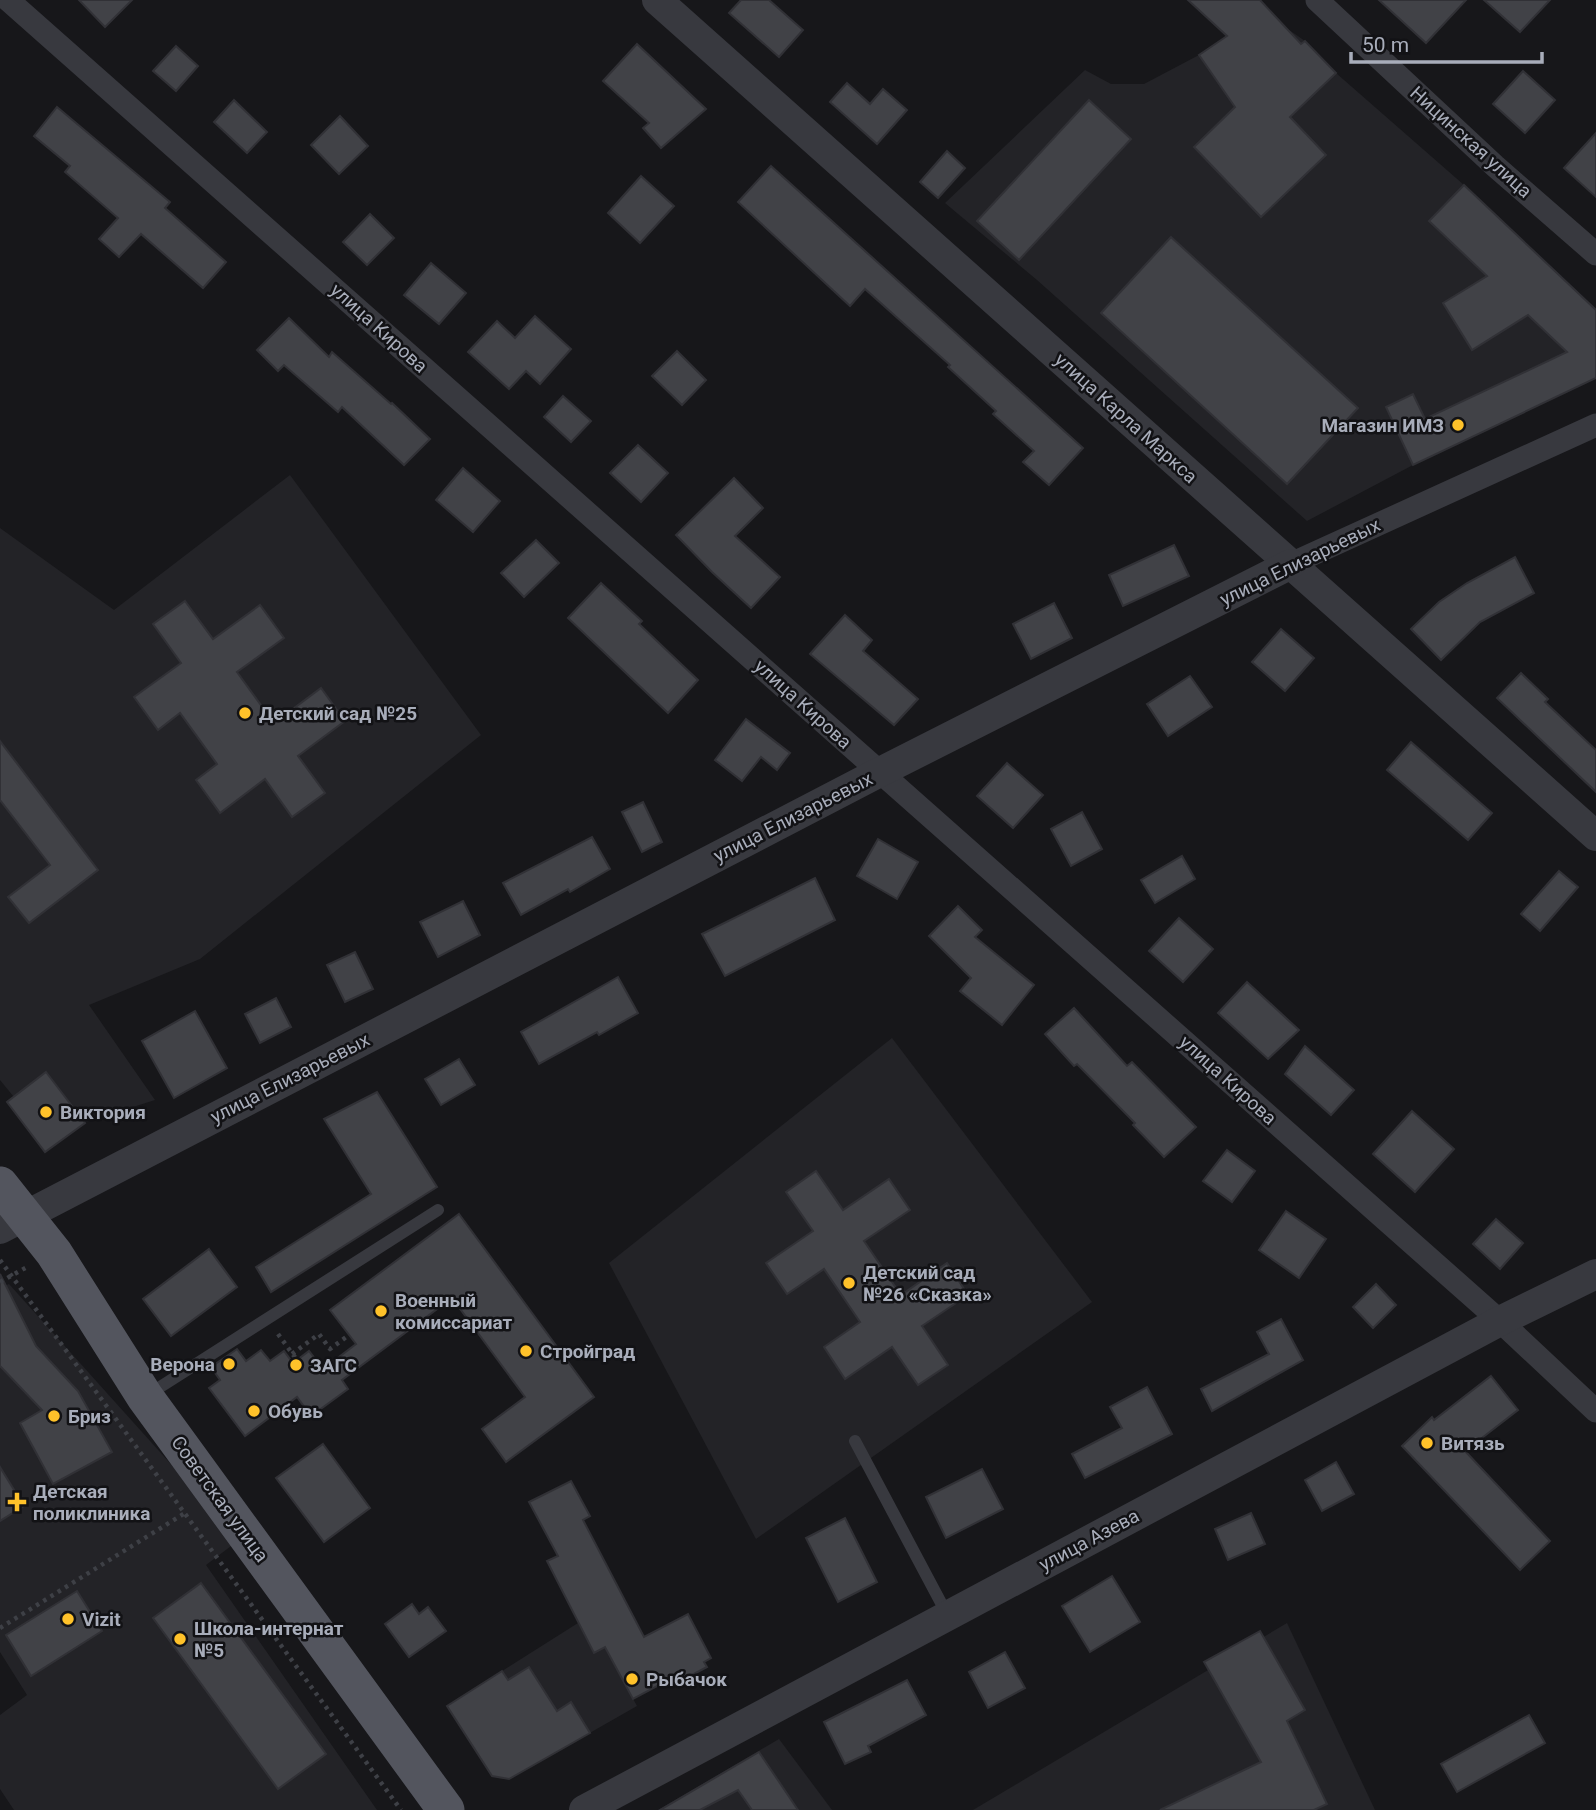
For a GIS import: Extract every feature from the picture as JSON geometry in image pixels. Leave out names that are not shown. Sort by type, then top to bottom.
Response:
[{"type":"main road","name":"Советская улица","points":[[0,1185],[12,1222],[54,1252],[145,1397],[446,1810]]},
{"type":"street","name":"улица Кирова","points":[[8,0],[1500,1321],[1596,1411]]},
{"type":"street","name":"улица Карла Маркса","points":[[657,0],[1596,835]]},
{"type":"street","name":"Ницинская улица","points":[[1317,0],[1495,166],[1596,254]]},
{"type":"street","name":"улица Елизарьевых","points":[[12,1222],[880,772],[1291,564],[1596,425]]},
{"type":"street","name":"улица Азева","points":[[584,1810],[1500,1321],[1596,1274]]},
{"type":"lane","points":[[145,1397],[438,1210]]},
{"type":"lane","points":[[855,1441],[948,1616]]},
{"type":"path","points":[[0,1260],[401,1810]]},
{"type":"path","points":[[267,1320],[297,1360]]},
{"type":"path","points":[[292,1354],[319,1334],[330,1349],[349,1335]]},
{"type":"path","points":[[0,1628],[185,1513]]},
{"type":"shaded area","points":[[1269,9],[1285,27],[1305,41],[1336,73],[1464,185],[1596,310],[1596,378],[1413,465],[1307,521],[1037,280],[945,203],[1085,70],[1111,84],[1144,84],[1199,55]]},
{"type":"shaded area","name":"Детский сад №25","points":[[290,475],[481,735],[200,959],[89,1005],[155,1100],[45,1135],[0,1080],[0,528],[114,610]]},
{"type":"shaded area","name":"Детский сад №26 «Сказка»","points":[[892,1038],[1092,1302],[756,1539],[609,1263]]},
{"type":"shaded area","points":[[9,1284],[239,1540],[206,1565],[377,1810],[14,1810],[0,1789],[0,1715],[27,1695],[0,1652],[0,1288]]},
{"type":"shaded area","points":[[578,1623],[593,1652],[605,1647],[637,1706],[509,1779],[492,1776],[447,1706]]},
{"type":"shaded area","points":[[1287,1623],[1375,1810],[973,1810]]},
{"type":"shaded area","points":[[779,1739],[832,1810],[658,1810]]},
{"type":"building","points":[[79,0],[132,0],[105,27]]},
{"type":"building","points":[[741,0],[769,0],[803,30],[779,57],[729,13]]},
{"type":"building","points":[[1188,0],[1260,0],[1301,44],[1305,41],[1336,73],[1290,117],[1326,155],[1261,217],[1194,147],[1235,107],[1199,55],[1227,36]]},
{"type":"building","points":[[1379,0],[1466,0],[1426,43]]},
{"type":"building","points":[[1484,0],[1550,0],[1520,32]]},
{"type":"building","points":[[637,44],[706,109],[661,148],[643,128],[649,123],[603,81]]},
{"type":"building","points":[[176,46],[198,66],[176,91],[153,71]]},
{"type":"building","points":[[1523,71],[1555,100],[1525,133],[1493,104]]},
{"type":"building","points":[[847,83],[870,104],[883,89],[907,110],[877,144],[830,102]]},
{"type":"building","points":[[234,100],[267,132],[247,153],[214,122]]},
{"type":"building","points":[[1089,100],[1131,139],[1019,260],[977,221]]},
{"type":"building","points":[[57,107],[170,202],[165,208],[226,262],[203,288],[141,234],[119,257],[99,239],[118,218],[65,172],[70,166],[34,136]]},
{"type":"building","points":[[340,116],[368,146],[339,174],[311,145]]},
{"type":"building","points":[[1596,133],[1596,197],[1564,168]]},
{"type":"building","points":[[947,151],[965,168],[938,198],[920,182]]},
{"type":"building","points":[[771,166],[1083,448],[1049,485],[1023,462],[1034,451],[993,414],[996,411],[948,367],[950,365],[865,289],[850,306],[738,202]]},
{"type":"building","points":[[641,176],[674,206],[640,243],[608,213]]},
{"type":"building","points":[[1464,185],[1596,310],[1596,378],[1413,465],[1386,407],[1413,394],[1425,419],[1567,352],[1528,315],[1472,350],[1443,303],[1487,276],[1429,221]]},
{"type":"building","points":[[370,214],[394,238],[367,265],[343,242]]},
{"type":"building","points":[[1171,237],[1358,408],[1287,484],[1101,313]]},
{"type":"building","points":[[431,263],[466,293],[439,324],[404,295]]},
{"type":"building","points":[[535,316],[571,349],[540,384],[526,371],[509,389],[468,352],[497,321],[515,338]]},
{"type":"building","points":[[289,318],[329,357],[332,352],[430,439],[404,465],[342,407],[338,412],[284,365],[278,371],[257,350]]},
{"type":"building","points":[[677,351],[706,380],[682,405],[652,376]]},
{"type":"building","points":[[563,396],[591,421],[571,442],[544,417]]},
{"type":"building","points":[[638,445],[668,473],[641,502],[610,473]]},
{"type":"building","points":[[463,468],[500,501],[473,532],[436,500]]},
{"type":"building","points":[[734,478],[763,508],[735,536],[780,577],[751,608],[676,535]]},
{"type":"building","points":[[536,540],[559,563],[524,597],[501,573]]},
{"type":"building","points":[[1174,545],[1189,576],[1123,606],[1109,575]]},
{"type":"building","points":[[1515,557],[1534,593],[1480,622],[1441,660],[1411,629],[1439,602]]},
{"type":"building","points":[[601,583],[642,621],[639,624],[698,680],[668,713],[568,618]]},
{"type":"building","points":[[185,601],[213,639],[260,605],[284,638],[237,672],[274,723],[321,688],[345,721],[298,756],[325,793],[292,817],[265,779],[220,813],[196,780],[217,764],[180,713],[158,730],[134,697],[181,663],[153,624]]},
{"type":"building","points":[[1054,603],[1072,638],[1031,659],[1013,624]]},
{"type":"building","points":[[845,615],[872,640],[863,651],[918,699],[894,725],[810,654]]},
{"type":"building","points":[[1281,629],[1314,658],[1285,691],[1252,662]]},
{"type":"building","points":[[1521,673],[1548,699],[1545,702],[1596,750],[1596,792],[1497,698]]},
{"type":"building","points":[[1190,676],[1212,707],[1168,736],[1147,704]]},
{"type":"building","points":[[746,719],[790,753],[777,770],[761,757],[742,781],[715,760]]},
{"type":"building","points":[[0,741],[98,870],[29,923],[8,897],[50,865],[0,800]]},
{"type":"building","points":[[1411,742],[1492,813],[1468,840],[1387,770]]},
{"type":"building","points":[[1007,763],[1043,795],[1013,828],[977,796]]},
{"type":"building","points":[[643,802],[662,842],[642,852],[622,812]]},
{"type":"building","points":[[1082,812],[1102,849],[1071,866],[1051,829]]},
{"type":"building","points":[[592,837],[610,869],[521,915],[503,883]]},
{"type":"building","points":[[878,839],[918,862],[897,899],[857,876]]},
{"type":"building","points":[[1182,856],[1195,879],[1155,903],[1141,880]]},
{"type":"building","points":[[1559,871],[1578,887],[1540,931],[1521,914]]},
{"type":"building","points":[[815,878],[835,920],[725,976],[702,934]]},
{"type":"building","points":[[463,901],[480,935],[438,957],[420,922]]},
{"type":"building","points":[[958,906],[982,930],[975,937],[1034,985],[1002,1025],[960,991],[971,978],[929,936]]},
{"type":"building","points":[[1179,918],[1213,949],[1183,982],[1149,951]]},
{"type":"building","points":[[355,952],[373,989],[345,1002],[327,965]]},
{"type":"building","points":[[618,977],[638,1013],[539,1064],[521,1032]]},
{"type":"building","points":[[1247,982],[1299,1030],[1268,1059],[1218,1013]]},
{"type":"building","points":[[276,998],[291,1027],[260,1043],[245,1014]]},
{"type":"building","points":[[1074,1008],[1127,1066],[1132,1062],[1196,1127],[1164,1157],[1133,1125],[1135,1123],[1077,1064],[1074,1066],[1045,1034]]},
{"type":"building","points":[[195,1011],[227,1068],[174,1098],[142,1041]]},
{"type":"building","points":[[1305,1046],[1354,1090],[1331,1115],[1285,1074]]},
{"type":"building","points":[[459,1059],[475,1085],[441,1105],[425,1079]]},
{"type":"building","points":[[46,1072],[85,1123],[45,1152],[7,1102]]},
{"type":"building","points":[[377,1092],[437,1187],[271,1292],[256,1267],[371,1194],[324,1119]]},
{"type":"building","points":[[1412,1111],[1454,1149],[1415,1192],[1373,1154]]},
{"type":"building","points":[[1227,1150],[1255,1171],[1232,1202],[1203,1181]]},
{"type":"building","points":[[816,1171],[843,1210],[889,1179],[910,1210],[864,1241],[901,1295],[947,1263],[968,1295],[922,1326],[948,1365],[918,1385],[892,1347],[845,1379],[824,1347],[860,1322],[824,1269],[787,1294],[766,1263],[813,1231],[786,1192]]},
{"type":"building","points":[[1286,1211],[1326,1239],[1299,1278],[1259,1250]]},
{"type":"building","points":[[459,1214],[594,1397],[506,1462],[482,1429],[525,1397],[452,1298],[342,1380],[348,1389],[311,1416],[297,1397],[245,1436],[209,1388],[220,1380],[211,1367],[237,1349],[246,1361],[261,1350],[270,1361],[284,1351],[293,1363],[309,1351],[323,1369],[356,1344],[330,1310]]},
{"type":"building","points":[[1496,1219],[1523,1243],[1500,1269],[1473,1244]]},
{"type":"building","points":[[209,1249],[237,1287],[171,1336],[143,1299]]},
{"type":"building","points":[[0,1274],[36,1346],[78,1391],[112,1452],[53,1484],[20,1423],[42,1410],[0,1366]]},
{"type":"building","points":[[1376,1284],[1396,1305],[1373,1328],[1353,1307]]},
{"type":"building","points":[[1281,1319],[1303,1360],[1212,1411],[1201,1389],[1269,1354],[1257,1332]]},
{"type":"building","points":[[1491,1376],[1518,1410],[1465,1451],[1550,1541],[1520,1570],[1402,1446],[1432,1417],[1434,1420]]},
{"type":"building","points":[[1147,1387],[1172,1434],[1085,1478],[1072,1454],[1122,1428],[1110,1407]]},
{"type":"building","points":[[323,1444],[370,1508],[324,1542],[276,1478]]},
{"type":"building","points":[[1336,1462],[1354,1494],[1322,1511],[1305,1480]]},
{"type":"building","points":[[0,1467],[24,1506],[0,1521]]},
{"type":"building","points":[[982,1469],[1003,1509],[946,1538],[926,1497]]},
{"type":"building","points":[[571,1481],[590,1516],[583,1520],[644,1637],[688,1614],[711,1658],[704,1662],[707,1667],[677,1683],[674,1677],[633,1699],[605,1647],[594,1653],[547,1561],[558,1556],[529,1502]]},
{"type":"building","points":[[1251,1513],[1265,1544],[1228,1560],[1215,1529]]},
{"type":"building","points":[[845,1518],[877,1582],[838,1602],[806,1538]]},
{"type":"building","points":[[1112,1576],[1140,1622],[1090,1652],[1062,1606]]},
{"type":"building","points":[[201,1583],[326,1754],[278,1789],[153,1618]]},
{"type":"building","points":[[77,1591],[102,1631],[31,1676],[6,1635]]},
{"type":"building","points":[[412,1604],[419,1614],[428,1607],[446,1631],[409,1657],[385,1624]]},
{"type":"building","points":[[1260,1631],[1305,1710],[1287,1721],[1327,1804],[1314,1810],[1160,1810],[1261,1762],[1204,1662]]},
{"type":"building","points":[[1005,1652],[1025,1688],[988,1708],[969,1672]]},
{"type":"building","points":[[529,1667],[557,1711],[571,1702],[590,1733],[509,1779],[492,1776],[447,1706],[502,1671],[508,1680]]},
{"type":"building","points":[[907,1680],[926,1715],[868,1746],[871,1752],[845,1764],[824,1722]]},
{"type":"building","points":[[1529,1715],[1545,1743],[1457,1792],[1441,1764]]},
{"type":"building","points":[[759,1752],[798,1810],[752,1810],[738,1790],[700,1810],[660,1810]]},
{"type":"place","name":"Магазин ИМЗ","points":[[1458,425]]},
{"type":"place","name":"Детский сад №25","points":[[245,713]]},
{"type":"place","name":"Виктория","points":[[46,1112]]},
{"type":"place","name":"Детский сад №26 «Сказка»","points":[[849,1283]]},
{"type":"place","name":"Военный комиссариат","points":[[381,1311]]},
{"type":"place","name":"Стройград","points":[[526,1351]]},
{"type":"place","name":"Верона","points":[[229,1364]]},
{"type":"place","name":"ЗАГС","points":[[296,1365]]},
{"type":"place","name":"Обувь","points":[[254,1411]]},
{"type":"place","name":"Бриз","points":[[54,1416]]},
{"type":"place","name":"Витязь","points":[[1427,1443]]},
{"type":"place","name":"Детская поликлиника","points":[[17,1502]]},
{"type":"place","name":"Vizit","points":[[68,1619]]},
{"type":"place","name":"Школа-интернат №5","points":[[180,1639]]},
{"type":"place","name":"Рыбачок","points":[[632,1679]]}]
